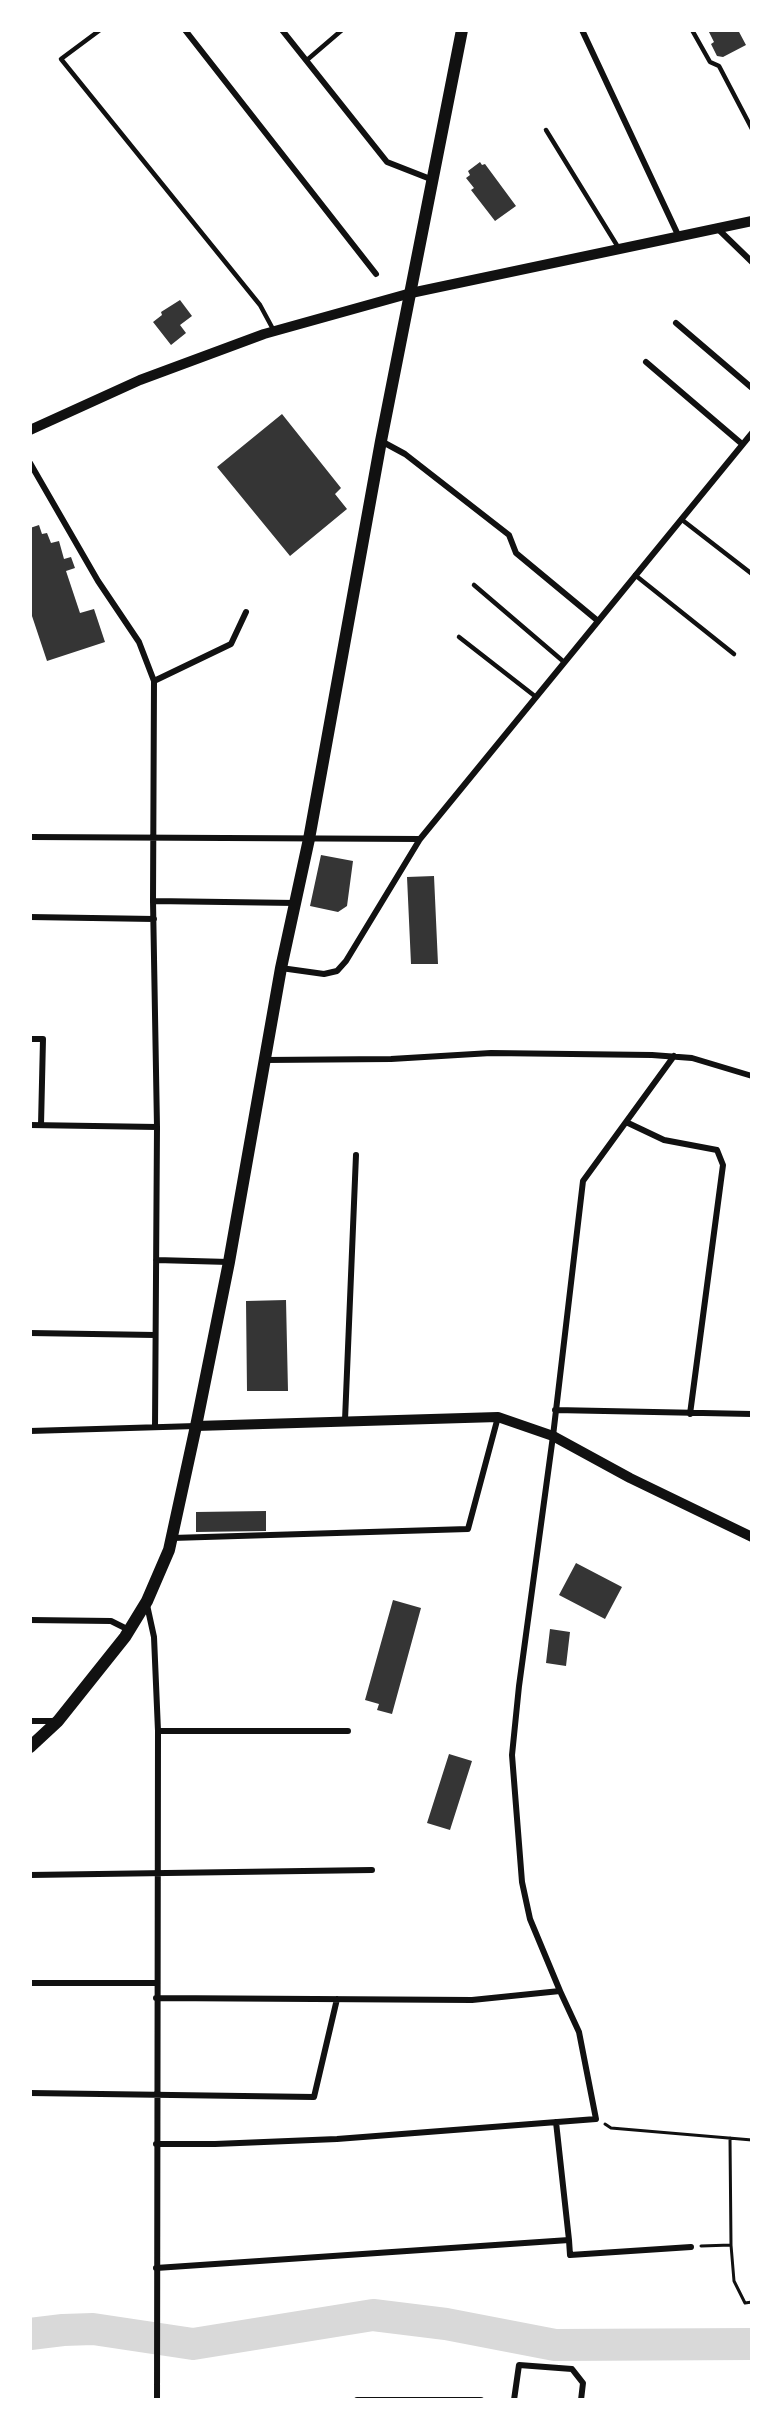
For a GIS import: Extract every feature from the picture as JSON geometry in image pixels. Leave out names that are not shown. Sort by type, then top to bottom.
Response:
[{"type":"main road","points":[[30,1747],[58,1721],[94,1678],[129,1630],[147,1601],[169,1550],[229,1262],[281,968],[309,839],[381,441],[462,30]]},
{"type":"street","points":[[185,30],[376,274]]},
{"type":"street","points":[[282,30],[387,162],[433,180]]},
{"type":"street","points":[[582,30],[679,237]]},
{"type":"street","points":[[30,430],[158,373],[274,331],[411,293],[752,221]]},
{"type":"street","points":[[717,228],[752,262]]},
{"type":"street","points":[[676,323],[752,388]]},
{"type":"street","points":[[646,362],[742,444]]},
{"type":"street","points":[[281,968],[324,975],[337,972],[346,961],[420,839],[742,444],[750,438]]},
{"type":"street","points":[[381,441],[405,454],[509,535],[516,553],[598,621]]},
{"type":"street","points":[[30,464],[92,572],[139,642],[154,681],[153,901],[157,1126],[155,1427]]},
{"type":"street","points":[[154,681],[231,644],[246,612]]},
{"type":"street","points":[[30,837],[420,839]]},
{"type":"street","points":[[153,901],[296,903]]},
{"type":"street","points":[[30,917],[154,919]]},
{"type":"street","points":[[30,1039],[43,1039],[41,1125]]},
{"type":"street","points":[[265,1060],[391,1059],[491,1053],[674,1056],[692,1058],[752,1076]]},
{"type":"street","points":[[156,2144],[337,2139],[596,2119],[579,2032],[530,1919],[522,1882],[512,1755],[583,1181],[674,1056]]},
{"type":"street","points":[[626,1122],[664,1140],[717,1150],[723,1165],[690,1413]]},
{"type":"street","points":[[30,1125],[157,1126]]},
{"type":"street","points":[[345,1420],[356,1155]]},
{"type":"street","points":[[156,1260],[229,1262]]},
{"type":"street","points":[[30,1333],[155,1335]]},
{"type":"street","points":[[555,1410],[752,1414]]},
{"type":"street","points":[[171,1538],[468,1529],[498,1417]]},
{"type":"street","points":[[30,1431],[498,1417],[553,1436],[630,1478],[752,1537]]},
{"type":"street","points":[[147,1601],[154,1637],[158,1731],[155,2320],[157,2400]]},
{"type":"street","points":[[30,1620],[111,1621],[129,1630]]},
{"type":"street","points":[[30,1721],[58,1721]]},
{"type":"street","points":[[158,1731],[348,1731]]},
{"type":"street","points":[[30,1875],[372,1870]]},
{"type":"street","points":[[30,1983],[156,1983]]},
{"type":"street","points":[[156,1998],[472,2000],[560,1991]]},
{"type":"street","points":[[30,2093],[314,2097],[337,1999]]},
{"type":"street","points":[[556,2122],[570,2255],[691,2247]]},
{"type":"street","points":[[156,2268],[569,2240]]},
{"type":"street","points":[[514,2400],[519,2365],[573,2369],[583,2383],[581,2400]]},
{"type":"street","points":[[357,2400],[481,2400]]},
{"type":"lane","points":[[100,30],[61,59],[260,305],[274,331]]},
{"type":"lane","points":[[307,60],[342,30]]},
{"type":"lane","points":[[692,30],[710,63],[719,66],[752,129]]},
{"type":"lane","points":[[546,130],[619,250]]},
{"type":"lane","points":[[681,519],[752,574]]},
{"type":"lane","points":[[635,575],[734,654]]},
{"type":"lane","points":[[474,585],[564,662]]},
{"type":"lane","points":[[459,637],[536,697]]},
{"type":"path","points":[[596,2119],[611,2128],[752,2140]]},
{"type":"path","points":[[730,2138],[731,2245],[734,2281],[745,2303],[752,2302]]},
{"type":"path","points":[[691,2247],[731,2245]]},
{"type":"building","points":[[708,30],[738,30],[746,45],[723,57],[717,56]]},
{"type":"building","points":[[480,162],[482,165],[485,164],[516,206],[495,221],[471,190],[474,188],[466,178],[470,175],[468,171]]},
{"type":"building","points":[[180,300],[192,316],[180,325],[186,333],[171,345],[153,322],[162,315],[161,312]]},
{"type":"building","points":[[282,414],[341,488],[335,494],[347,509],[290,556],[217,467]]},
{"type":"building","points":[[39,525],[42,534],[47,533],[51,543],[59,541],[64,559],[71,557],[75,568],[66,571],[80,613],[94,609],[105,642],[47,661],[30,610],[30,528]]},
{"type":"building","points":[[321,855],[353,861],[347,906],[338,912],[310,906]]},
{"type":"building","points":[[434,876],[438,964],[411,964],[407,877]]},
{"type":"building","points":[[286,1300],[288,1391],[247,1391],[246,1301]]},
{"type":"building","points":[[266,1511],[266,1531],[196,1532],[196,1512]]},
{"type":"building","points":[[576,1563],[622,1587],[605,1619],[559,1595]]},
{"type":"building","points":[[393,1600],[421,1608],[392,1714],[377,1710],[379,1704],[365,1700]]},
{"type":"building","points":[[550,1629],[570,1632],[566,1666],[546,1663]]},
{"type":"building","points":[[449,1754],[472,1761],[450,1830],[427,1823]]},
{"type":"waterway","points":[[30,2334],[93,2329],[193,2344],[373,2315],[446,2324],[555,2345],[752,2344]]}]
